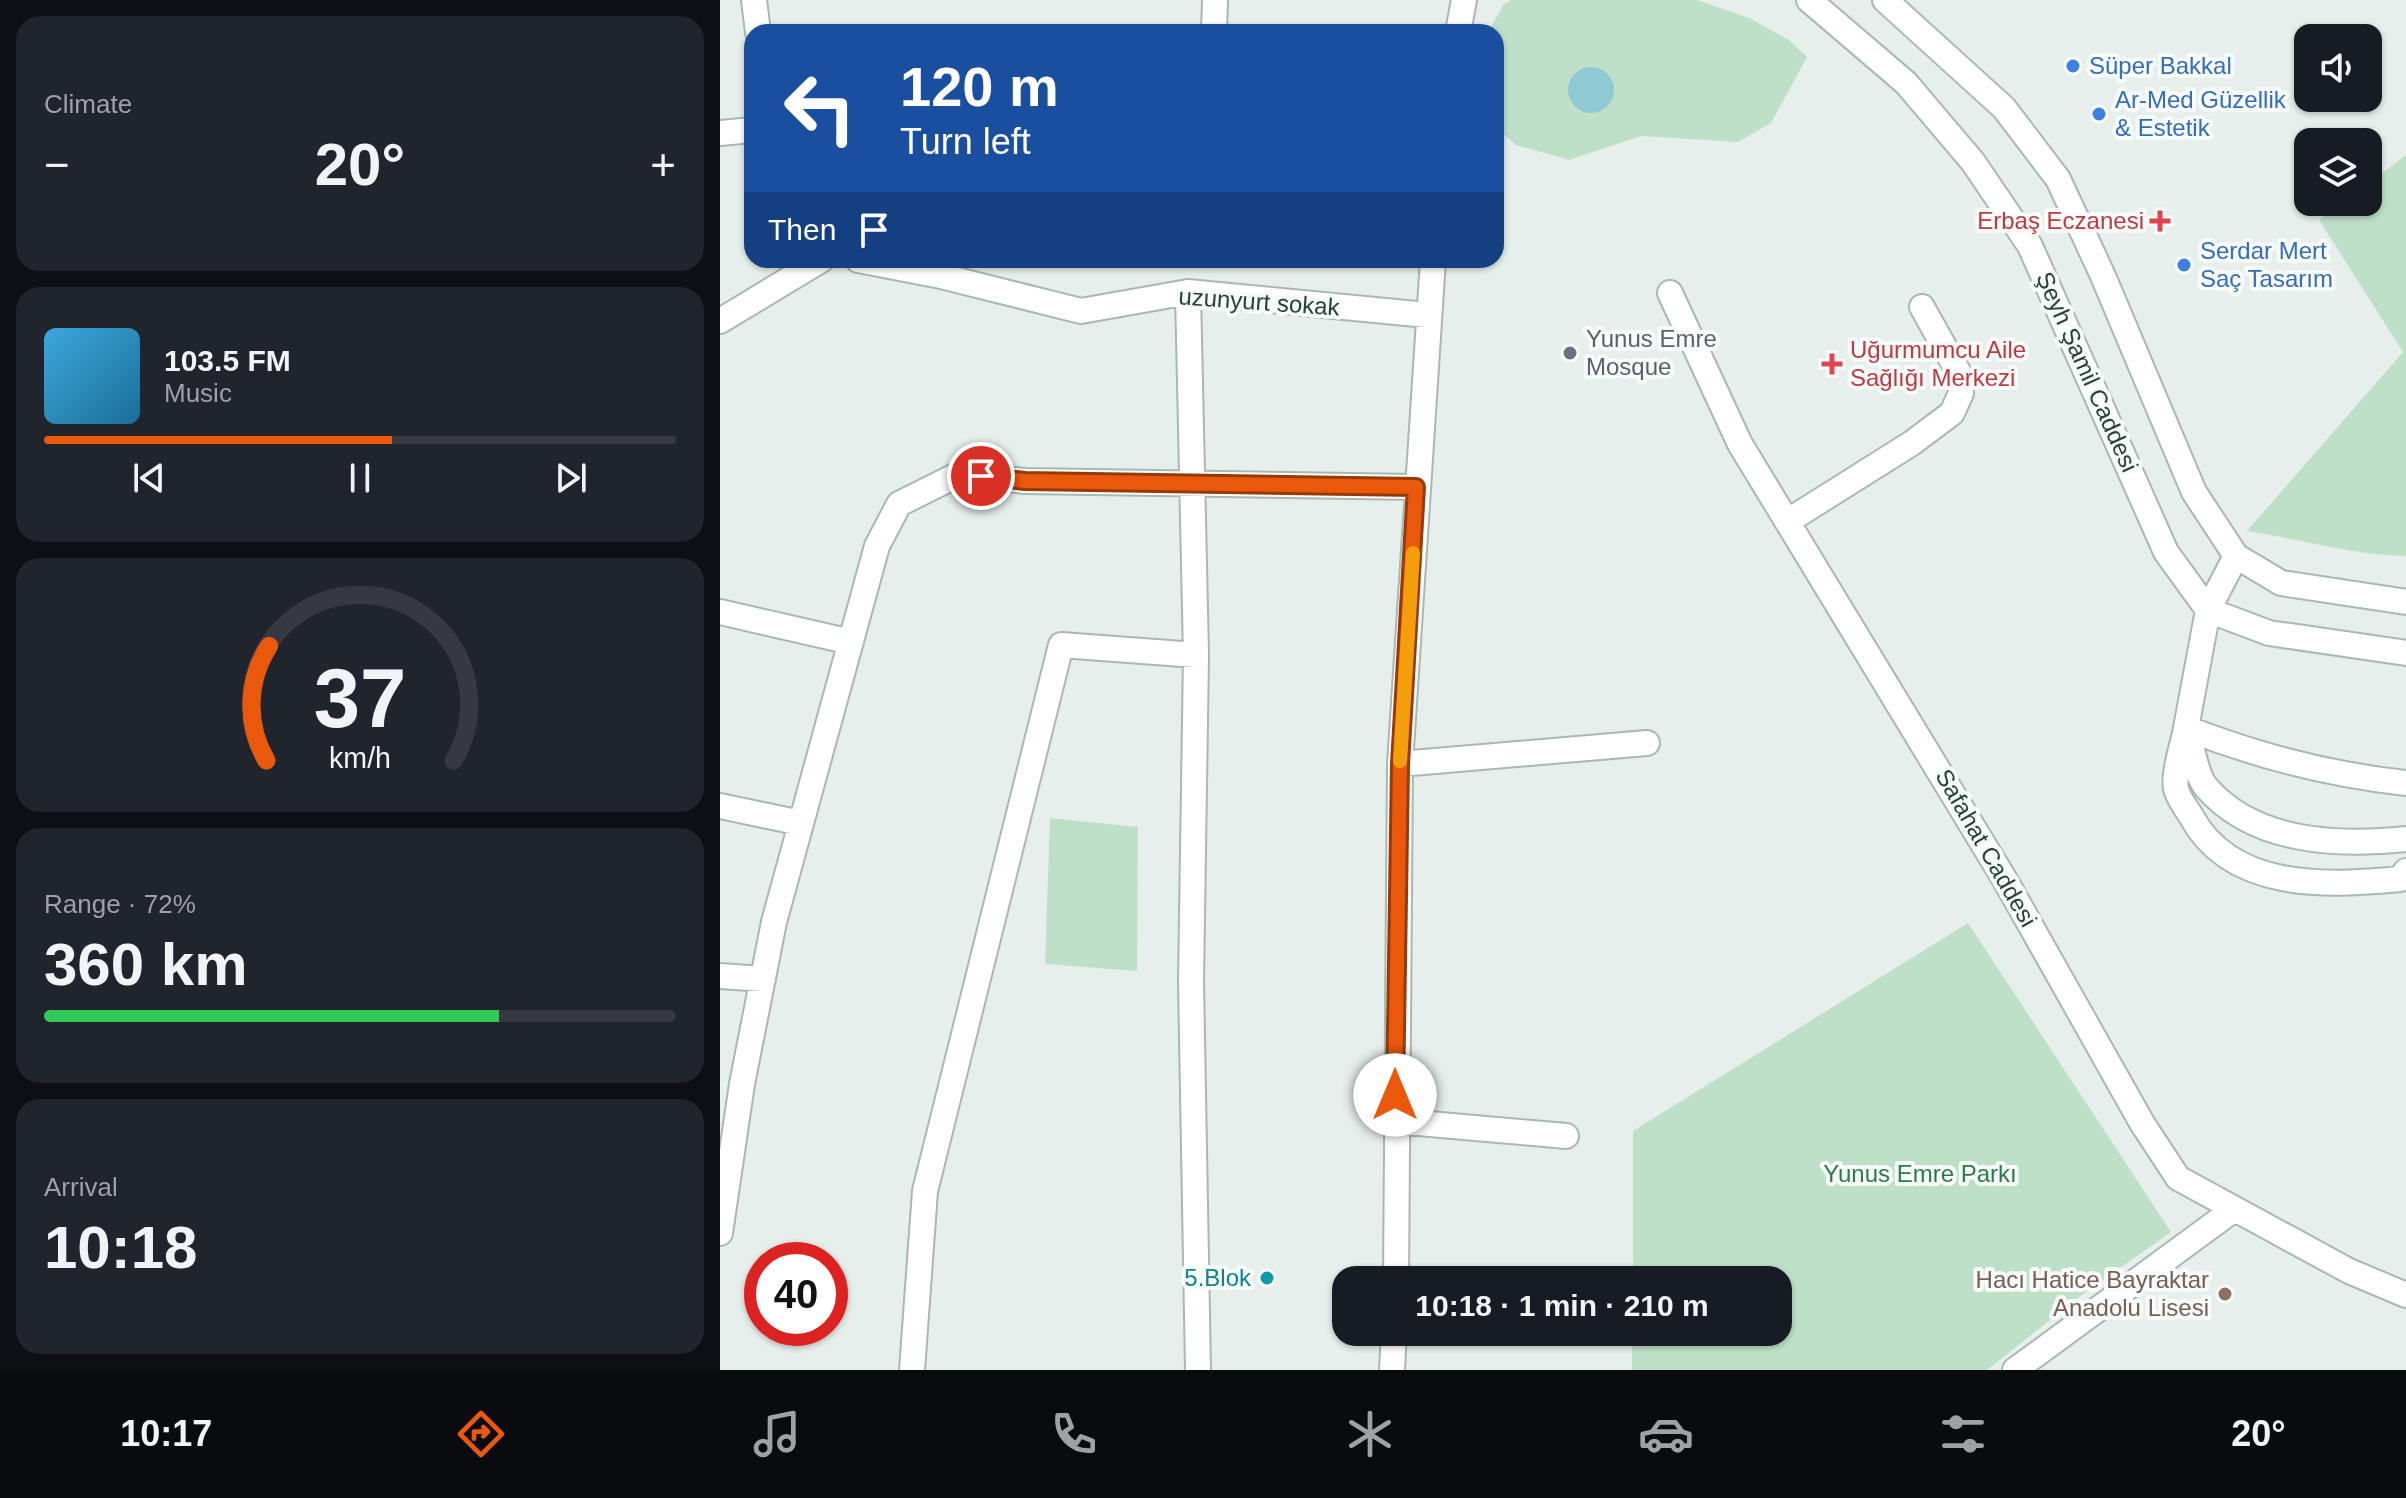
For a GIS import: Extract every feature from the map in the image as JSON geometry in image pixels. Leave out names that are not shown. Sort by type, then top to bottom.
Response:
[{"type":"street","points":[[754,0],[757,24]]},
{"type":"street","points":[[1214,24],[1215,0]]},
{"type":"street","points":[[1460,24],[1464,0]]},
{"type":"street","name":"Şeyh Şamil Caddesi","points":[[1809,0],[1906,83],[1973,162],[2030,246],[2166,552],[2208,610]]},
{"type":"street","name":"Şeyh Şamil Caddesi","points":[[1885,0],[2004,108],[2058,179],[2103,276],[2194,492],[2236,556],[2281,583],[2406,602]]},
{"type":"street","points":[[720,133],[744,131]]},
{"type":"street","points":[[720,321],[808,268]]},
{"type":"street","name":"uzunyurt sokak","points":[[900,268],[1081,311],[1188,292],[1427,315]]},
{"type":"street","points":[[1396,1266],[1400,764],[1432,268]]},
{"type":"street","points":[[1188,292],[1196,655],[1191,982],[1198,1370]]},
{"type":"street","name":"Safahat Caddesi","points":[[1670,293],[1740,444],[2005,880],[2142,1123],[2178,1178],[2349,1271],[2406,1295]]},
{"type":"street","points":[[1788,521],[1912,443],[1952,413],[1961,393],[1960,375],[1922,307]]},
{"type":"street","points":[[720,1233],[742,1084],[763,979],[801,823],[877,546],[899,504],[959,474],[1025,481],[1416,487]]},
{"type":"street","points":[[2236,556],[2208,610],[2176,789],[2202,838],[2253,872],[2302,883],[2361,883],[2400,879],[2406,871]]},
{"type":"street","points":[[2208,610],[2269,633],[2406,653]]},
{"type":"street","points":[[720,612],[851,642]]},
{"type":"street","points":[[912,1370],[925,1191],[1061,645],[1196,655]]},
{"type":"street","points":[[2186,728],[2254,753],[2359,778],[2406,783]]},
{"type":"street","points":[[2186,728],[2204,785],[2239,816],[2287,837],[2380,841],[2406,839]]},
{"type":"street","points":[[1400,764],[1647,743]]},
{"type":"street","points":[[720,806],[801,823]]},
{"type":"street","points":[[720,976],[763,979]]},
{"type":"street","points":[[1396,1121],[1566,1136]]},
{"type":"street","points":[[2015,1370],[2233,1210]]},
{"type":"street","points":[[1392,1370],[1393,1346]]},
{"type":"green space","points":[[1511,0],[1697,0],[1749,18],[1789,40],[1807,57],[1771,123],[1738,142],[1642,136],[1569,160],[1516,145],[1504,134],[1504,24],[1493,24],[1504,4]]},
{"type":"green space","points":[[2406,155],[2406,556],[2346,550],[2247,531],[2403,352],[2319,220],[2324,216],[2382,216],[2382,173]]},
{"type":"green space","points":[[1050,818],[1138,827],[1137,971],[1045,964]]},
{"type":"green space","name":"Yunus Emre Parkı","points":[[1968,923],[2171,1232],[2079,1297],[1987,1370],[1632,1370],[1632,1346],[1792,1346],[1792,1266],[1633,1266],[1633,1131]]},
{"type":"water","points":[[1591,67],[1607,74],[1614,90],[1607,106],[1591,113],[1575,106],[1568,90],[1575,74]]},
{"type":"slow traffic","points":[[1400,761],[1413,553]]},
{"type":"place","name":"Süper Bakkal","points":[[2073,66]]},
{"type":"place","name":"Ar-Med Güzellik & Estetik","points":[[2099,114]]},
{"type":"place","name":"Erbaş Eczanesi","points":[[2160,221]]},
{"type":"place","name":"Serdar Mert Saç Tasarım","points":[[2184,265]]},
{"type":"place","name":"Yunus Emre Mosque","points":[[1570,353]]},
{"type":"place","name":"Uğurmumcu Aile Sağlığı Merkezi","points":[[1832,364]]},
{"type":"place","name":"5.Blok","points":[[1267,1278]]},
{"type":"place","name":"Hacı Hatice Bayraktar Anadolu Lisesi","points":[[2225,1294]]},
{"type":"route","points":[[981,476],[1025,481],[1416,487],[1400,764],[1395,1095]]}]
